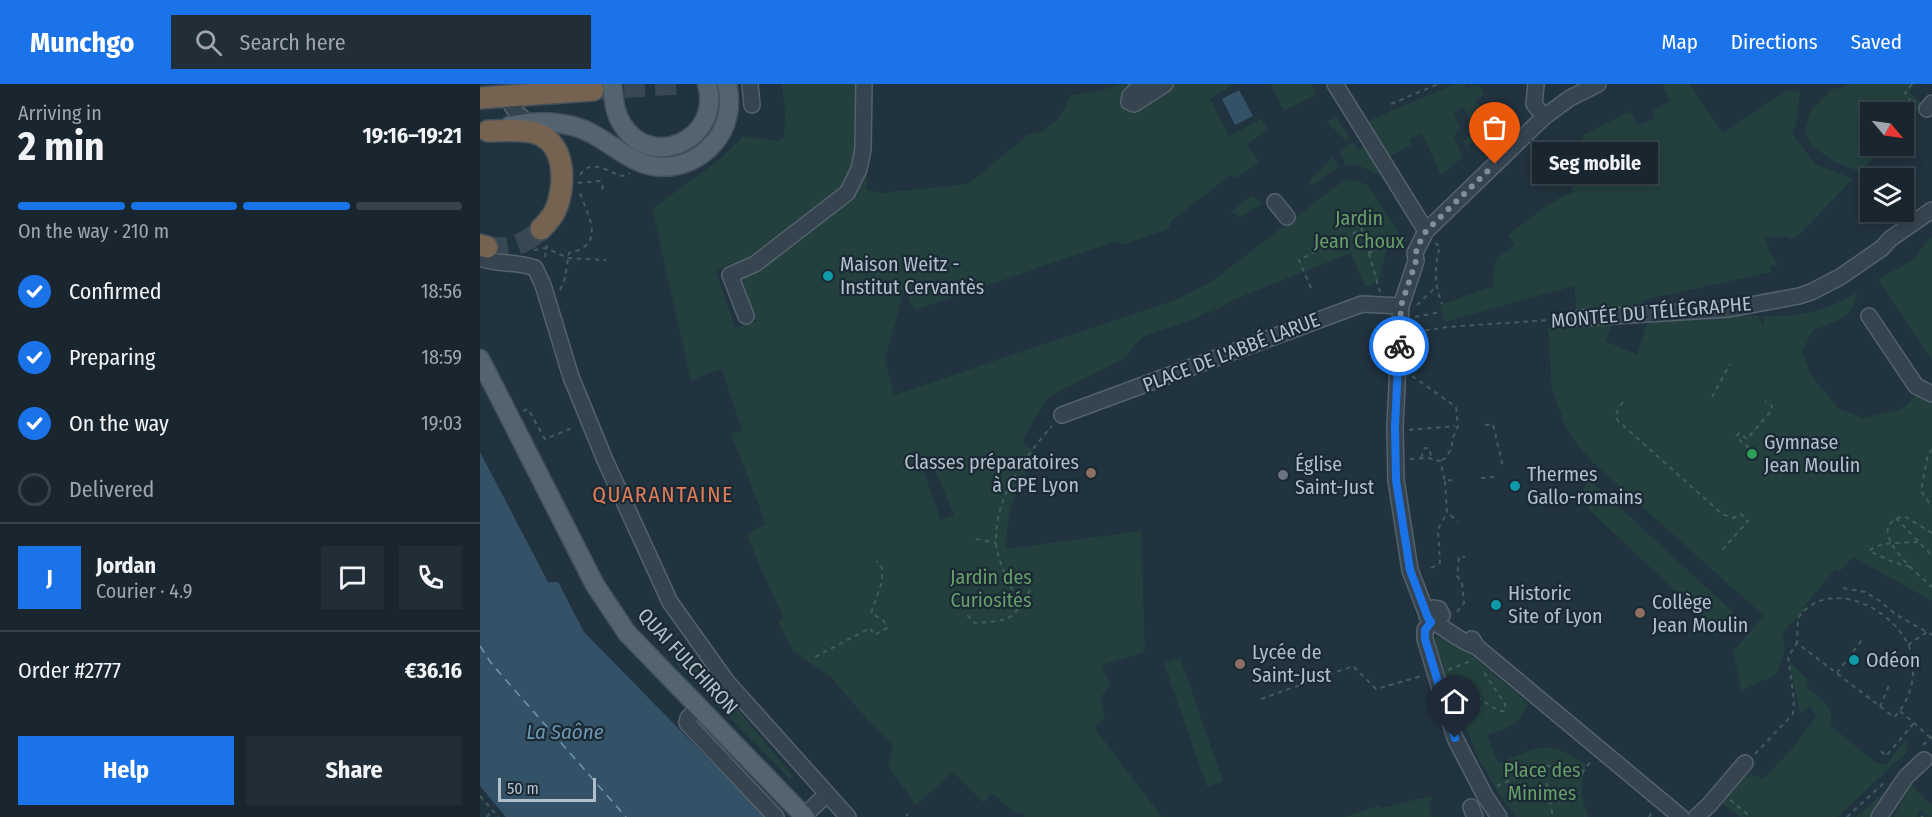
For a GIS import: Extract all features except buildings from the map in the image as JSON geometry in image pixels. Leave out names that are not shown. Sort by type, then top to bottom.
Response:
[{"type":"highway","points":[[480,98],[593,88]]},
{"type":"highway","points":[[483,126],[512,106],[593,88]]},
{"type":"highway","points":[[483,126],[535,133],[554,148],[562,169],[561,190],[554,212],[541,229]]},
{"type":"main road","points":[[593,88],[615,105],[624,128],[642,142],[662,147],[681,143],[693,136],[702,126],[709,107],[707,84]]},
{"type":"main road","points":[[483,126],[551,122],[575,127],[593,135],[639,163],[661,168],[675,166],[701,155],[718,138],[724,128],[729,108],[728,84]]},
{"type":"main road","name":"QUAI FULCHIRON","points":[[480,359],[595,585],[627,633],[696,711],[804,816]]},
{"type":"street","points":[[750,84],[752,105]]},
{"type":"street","points":[[746,316],[730,275],[755,264],[847,194],[860,169],[864,84]]},
{"type":"street","points":[[1142,84],[1130,96],[1129,102],[1134,104],[1165,84]]},
{"type":"street","points":[[1335,84],[1430,237]]},
{"type":"street","points":[[1536,84],[1534,104],[1544,117]]},
{"type":"street","points":[[1598,84],[1570,98],[1544,117],[1415,253],[1416,261],[1407,311],[1395,426],[1396,480],[1410,570],[1434,616],[1469,645],[1474,654],[1682,817]]},
{"type":"street","points":[[512,106],[528,123]]},
{"type":"street","points":[[1275,202],[1287,217]]},
{"type":"street","name":"MONTÉE DU TÉLÉGRAPHE","points":[[1580,318],[1729,309],[1799,296],[1840,277],[1932,210]]},
{"type":"street","points":[[482,250],[487,261],[522,263],[535,268],[543,285],[571,377],[589,422],[670,602],[727,682],[848,817]]},
{"type":"street","name":"PLACE DE L'ABBÉ LARUE","points":[[1062,415],[1362,304],[1407,311]]},
{"type":"street","points":[[1869,316],[1916,386],[1932,394]]},
{"type":"street","points":[[1434,616],[1425,630],[1425,639],[1437,686],[1463,757],[1499,817]]},
{"type":"street","points":[[696,711],[687,723],[776,817]]},
{"type":"street","points":[[1879,817],[1906,777],[1924,760]]},
{"type":"street","points":[[1696,817],[1746,764]]},
{"type":"street","points":[[804,816],[827,795]]},
{"type":"path","points":[[1391,104],[1438,84]]},
{"type":"path","points":[[1912,84],[1905,93],[1919,114],[1929,106]]},
{"type":"path","points":[[550,310],[565,278],[569,253],[583,248],[592,236],[592,227],[578,183],[582,171],[595,166],[622,176],[632,171]]},
{"type":"path","points":[[578,183],[600,181],[603,186],[601,193]]},
{"type":"path","points":[[1311,288],[1299,260],[1362,230],[1379,292],[1386,291]]},
{"type":"path","points":[[1430,237],[1440,246],[1437,257],[1436,287],[1442,304]]},
{"type":"path","points":[[1368,253],[1399,239],[1406,241]]},
{"type":"path","points":[[534,250],[546,248],[568,258],[606,260]]},
{"type":"path","points":[[1417,305],[1436,287]]},
{"type":"path","points":[[1407,311],[1418,318],[1441,312]]},
{"type":"path","name":"MONTÉE DU TÉLÉGRAPHE","points":[[1416,332],[1447,327],[1580,318]]},
{"type":"path","points":[[1712,397],[1730,364]]},
{"type":"path","points":[[1410,459],[1440,460],[1445,458],[1452,448],[1452,440],[1458,426],[1456,407],[1412,378],[1412,372]]},
{"type":"path","points":[[1749,448],[1736,437],[1739,433],[1747,440],[1772,410],[1772,406],[1765,401]]},
{"type":"path","points":[[1623,402],[1617,412],[1618,421],[1722,514],[1733,518],[1741,514],[1748,521],[1722,550]]},
{"type":"path","points":[[531,413],[544,439],[589,422]]},
{"type":"path","points":[[967,615],[975,623],[1011,617],[1017,611],[1019,604],[996,543],[1002,507],[1012,480],[1031,450],[1062,415]]},
{"type":"path","points":[[1485,425],[1493,424],[1503,467]]},
{"type":"path","points":[[1409,430],[1455,426]]},
{"type":"path","points":[[1421,458],[1425,448],[1429,448],[1432,459]]},
{"type":"path","points":[[1932,449],[1928,454],[1921,491],[1932,507]]},
{"type":"path","points":[[1431,568],[1440,563],[1438,529],[1447,513],[1440,460]]},
{"type":"path","points":[[1481,478],[1494,477]]},
{"type":"path","points":[[1444,481],[1452,480]]},
{"type":"path","points":[[1447,513],[1458,521]]},
{"type":"path","points":[[1932,533],[1904,516],[1896,518],[1889,524],[1888,530],[1891,544],[1910,567],[1932,587]]},
{"type":"path","points":[[1896,518],[1932,556]]},
{"type":"path","points":[[976,539],[996,543]]},
{"type":"path","points":[[1910,567],[1869,551],[1872,548],[1891,544],[1919,542]]},
{"type":"path","points":[[1457,612],[1464,603],[1462,582],[1457,576],[1458,561],[1459,557],[1465,557]]},
{"type":"path","points":[[816,657],[870,628],[874,635],[887,628],[884,621],[871,613],[882,582],[882,568],[876,561]]},
{"type":"path","points":[[1843,588],[1865,592],[1895,614],[1932,635]]},
{"type":"path","points":[[1019,604],[1022,605],[1030,590]]},
{"type":"path","points":[[1746,764],[1793,714],[1794,700],[1788,657],[1797,643],[1798,618],[1814,603],[1831,598],[1850,599],[1874,608],[1882,615],[1908,645],[1913,664],[1911,690],[1900,711],[1894,717],[1797,643]]},
{"type":"path","points":[[1882,615],[1888,608]]},
{"type":"path","points":[[1908,645],[1927,632]]},
{"type":"path","points":[[1836,673],[1864,637]]},
{"type":"path","points":[[678,654],[686,647]]},
{"type":"path","points":[[1446,671],[1474,654]]},
{"type":"path","points":[[1261,699],[1353,666],[1376,689],[1426,674]]},
{"type":"path","points":[[1444,681],[1455,684],[1499,711],[1505,711],[1505,704],[1482,670],[1485,666]]},
{"type":"path","points":[[1881,707],[1890,683]]},
{"type":"path","points":[[1900,711],[1932,737]]},
{"type":"path","points":[[1881,751],[1886,756],[1914,723]]},
{"type":"path","points":[[1497,786],[1543,765],[1582,773],[1595,756]]},
{"type":"path","points":[[1543,765],[1553,817]]},
{"type":"path","points":[[1847,817],[1890,777]]},
{"type":"path","points":[[1720,792],[1751,817]]},
{"type":"path","points":[[480,796],[498,817]]},
{"type":"path","points":[[487,817],[492,810]]},
{"type":"green space","points":[[782,84],[859,84],[870,100],[871,133],[866,189],[882,193],[968,184],[1028,135],[1043,131],[1058,119],[1070,95],[1096,92],[1122,84],[1234,84],[1210,99],[1229,136],[1261,119],[1268,129],[1247,145],[1259,162],[1237,178],[1231,175],[1171,221],[1168,229],[1122,245],[1117,241],[915,310],[904,291],[885,359],[894,395],[1178,299],[1211,282],[1343,181],[1354,180],[1368,185],[1403,240],[1387,249],[1378,282],[1365,287],[1351,253],[1240,297],[1202,316],[1223,300],[1197,318],[1146,335],[1125,358],[1048,397],[1022,440],[1037,456],[1018,489],[1010,512],[1006,549],[1141,531],[1145,652],[1102,665],[1110,686],[1100,698],[1105,718],[1094,727],[1162,817],[1024,817],[1024,813],[1015,813],[992,793],[984,803],[953,772],[916,805],[888,766],[893,745],[830,676],[794,652],[778,622],[784,618],[747,534],[766,524],[731,434],[742,430],[722,369],[691,380],[652,209],[720,159],[743,136],[778,141],[786,137],[784,134],[785,113]],"holes":[[[733,262],[756,321],[790,311],[735,328],[716,271]],[[929,456],[954,515],[941,520],[919,459]]]},
{"type":"green space","points":[[1270,84],[1311,84],[1317,94],[1284,111]]},
{"type":"green space","points":[[1455,84],[1464,84],[1467,89],[1478,85],[1485,94],[1475,101],[1492,124],[1466,147],[1464,141],[1477,130],[1463,107],[1454,113],[1460,128],[1454,136],[1463,157],[1441,175],[1422,133],[1410,139],[1412,145],[1389,157],[1368,121]]},
{"type":"green space","points":[[1662,84],[1689,84],[1723,133],[1788,90],[1800,92],[1796,125],[1792,133],[1815,164],[1853,179],[1800,234],[1791,240],[1789,237],[1765,237],[1771,255],[1778,265],[1769,267],[1772,272],[1643,300],[1643,308],[1577,313],[1574,286],[1444,322],[1440,305],[1494,286],[1493,273],[1497,257],[1515,243],[1508,236],[1548,205],[1573,192],[1571,186],[1587,179],[1580,166],[1568,170],[1561,160],[1583,149],[1581,142],[1584,135],[1630,111],[1638,125],[1655,118],[1652,111],[1670,101]]},
{"type":"green space","points":[[1849,84],[1915,84],[1909,92],[1922,104],[1914,114],[1914,102],[1860,102],[1860,156],[1875,156],[1864,168],[1860,168],[1860,172],[1837,163],[1811,146],[1805,130],[1811,110],[1833,88],[1840,89]]},
{"type":"green space","points":[[1336,116],[1350,138],[1346,141],[1327,122]]},
{"type":"green space","points":[[1353,142],[1359,150],[1365,147],[1381,172],[1379,174],[1353,165],[1343,167],[1345,162],[1339,152]]},
{"type":"green space","points":[[1333,157],[1339,166],[1312,186],[1308,182]]},
{"type":"green space","points":[[1251,196],[1263,203],[1241,217],[1231,212]]},
{"type":"green space","points":[[1932,236],[1932,360],[1878,280],[1913,259]]},
{"type":"green space","name":"Gymnase Jean Moulin","points":[[1858,292],[1847,314],[1837,321],[1813,330],[1802,352],[1811,375],[1839,409],[1863,418],[1902,409],[1925,387],[1932,384],[1932,601],[1853,557],[1840,571],[1835,569],[1804,607],[1805,609],[1783,632],[1785,650],[1777,674],[1741,691],[1733,651],[1764,616],[1590,460],[1567,431],[1552,389],[1548,328],[1614,322],[1605,341],[1637,355],[1648,319],[1710,315],[1758,316],[1764,326],[1764,316],[1813,312]]},
{"type":"green space","points":[[1590,480],[1733,612],[1717,631],[1576,497]]},
{"type":"green space","name":"Place des Minimes","points":[[1446,634],[1528,703],[1521,717],[1513,725],[1487,735],[1498,763],[1542,748],[1561,750],[1572,756],[1586,765],[1582,779],[1582,791],[1589,817],[1516,817],[1478,758],[1455,700],[1452,699],[1434,638]]},
{"type":"green space","points":[[688,650],[794,777],[790,779],[673,661]]},
{"type":"green space","points":[[1180,658],[1223,781],[1207,787],[1164,663]]},
{"type":"green space","points":[[1789,661],[1809,681],[1806,686],[1828,708],[1830,725],[1875,762],[1886,765],[1908,739],[1907,752],[1837,817],[1740,817],[1721,802],[1750,773],[1763,779],[1790,751],[1816,716],[1810,706],[1800,713]]},
{"type":"green space","points":[[1896,781],[1868,817],[1856,817]]},
{"type":"green space","points":[[1912,785],[1932,806],[1932,817],[1927,817],[1921,810],[1916,814],[1918,817],[1893,817]]},
{"type":"green space","points":[[1431,796],[1432,801],[1428,800],[1431,817],[1344,817],[1380,805],[1381,808]]},
{"type":"water","points":[[1239,90],[1253,116],[1235,125],[1222,99]]},
{"type":"water","name":"La Saône","points":[[480,452],[548,582],[558,582],[584,632],[765,817],[506,817],[480,786]]},
{"type":"ferry route","points":[[480,646],[491,663],[626,817]]},
{"type":"tunnel","points":[[593,90],[678,84]]},
{"type":"tunnel","points":[[487,247],[502,248],[523,243],[541,229]]},
{"type":"way so far","points":[[1399,346],[1401,306],[1416,261],[1415,253],[1419,243],[1426,231],[1495,164]]},
{"type":"place","name":"Seg mobile","points":[[1495,164]]},
{"type":"place","name":"Maison Weitz - Institut Cervantès","points":[[828,276]]},
{"type":"place","name":"Gymnase Jean Moulin","points":[[1752,454]]},
{"type":"place","name":"Classes préparatoires à CPE Lyon","points":[[1091,473]]},
{"type":"place","name":"Église Saint-Just","points":[[1283,475]]},
{"type":"place","name":"Thermes Gallo-romains","points":[[1515,486]]},
{"type":"place","name":"Historic Site of Lyon","points":[[1496,605]]},
{"type":"place","name":"Collège Jean Moulin","points":[[1640,613]]},
{"type":"place","name":"Odéon","points":[[1854,660]]},
{"type":"place","name":"Lycée de Saint-Just","points":[[1240,664]]},
{"type":"district","name":"QUARANTAINE","points":[[663,494]]},
{"type":"route","points":[[1399,346],[1395,426],[1396,480],[1410,570],[1431,622],[1426,627],[1425,639],[1433,672],[1455,738]]},
{"type":"park label","name":"Jardin Jean Choux","points":[[1359,230]]},
{"type":"park label","name":"Jardin des Curiosités","points":[[991,588]]}]
